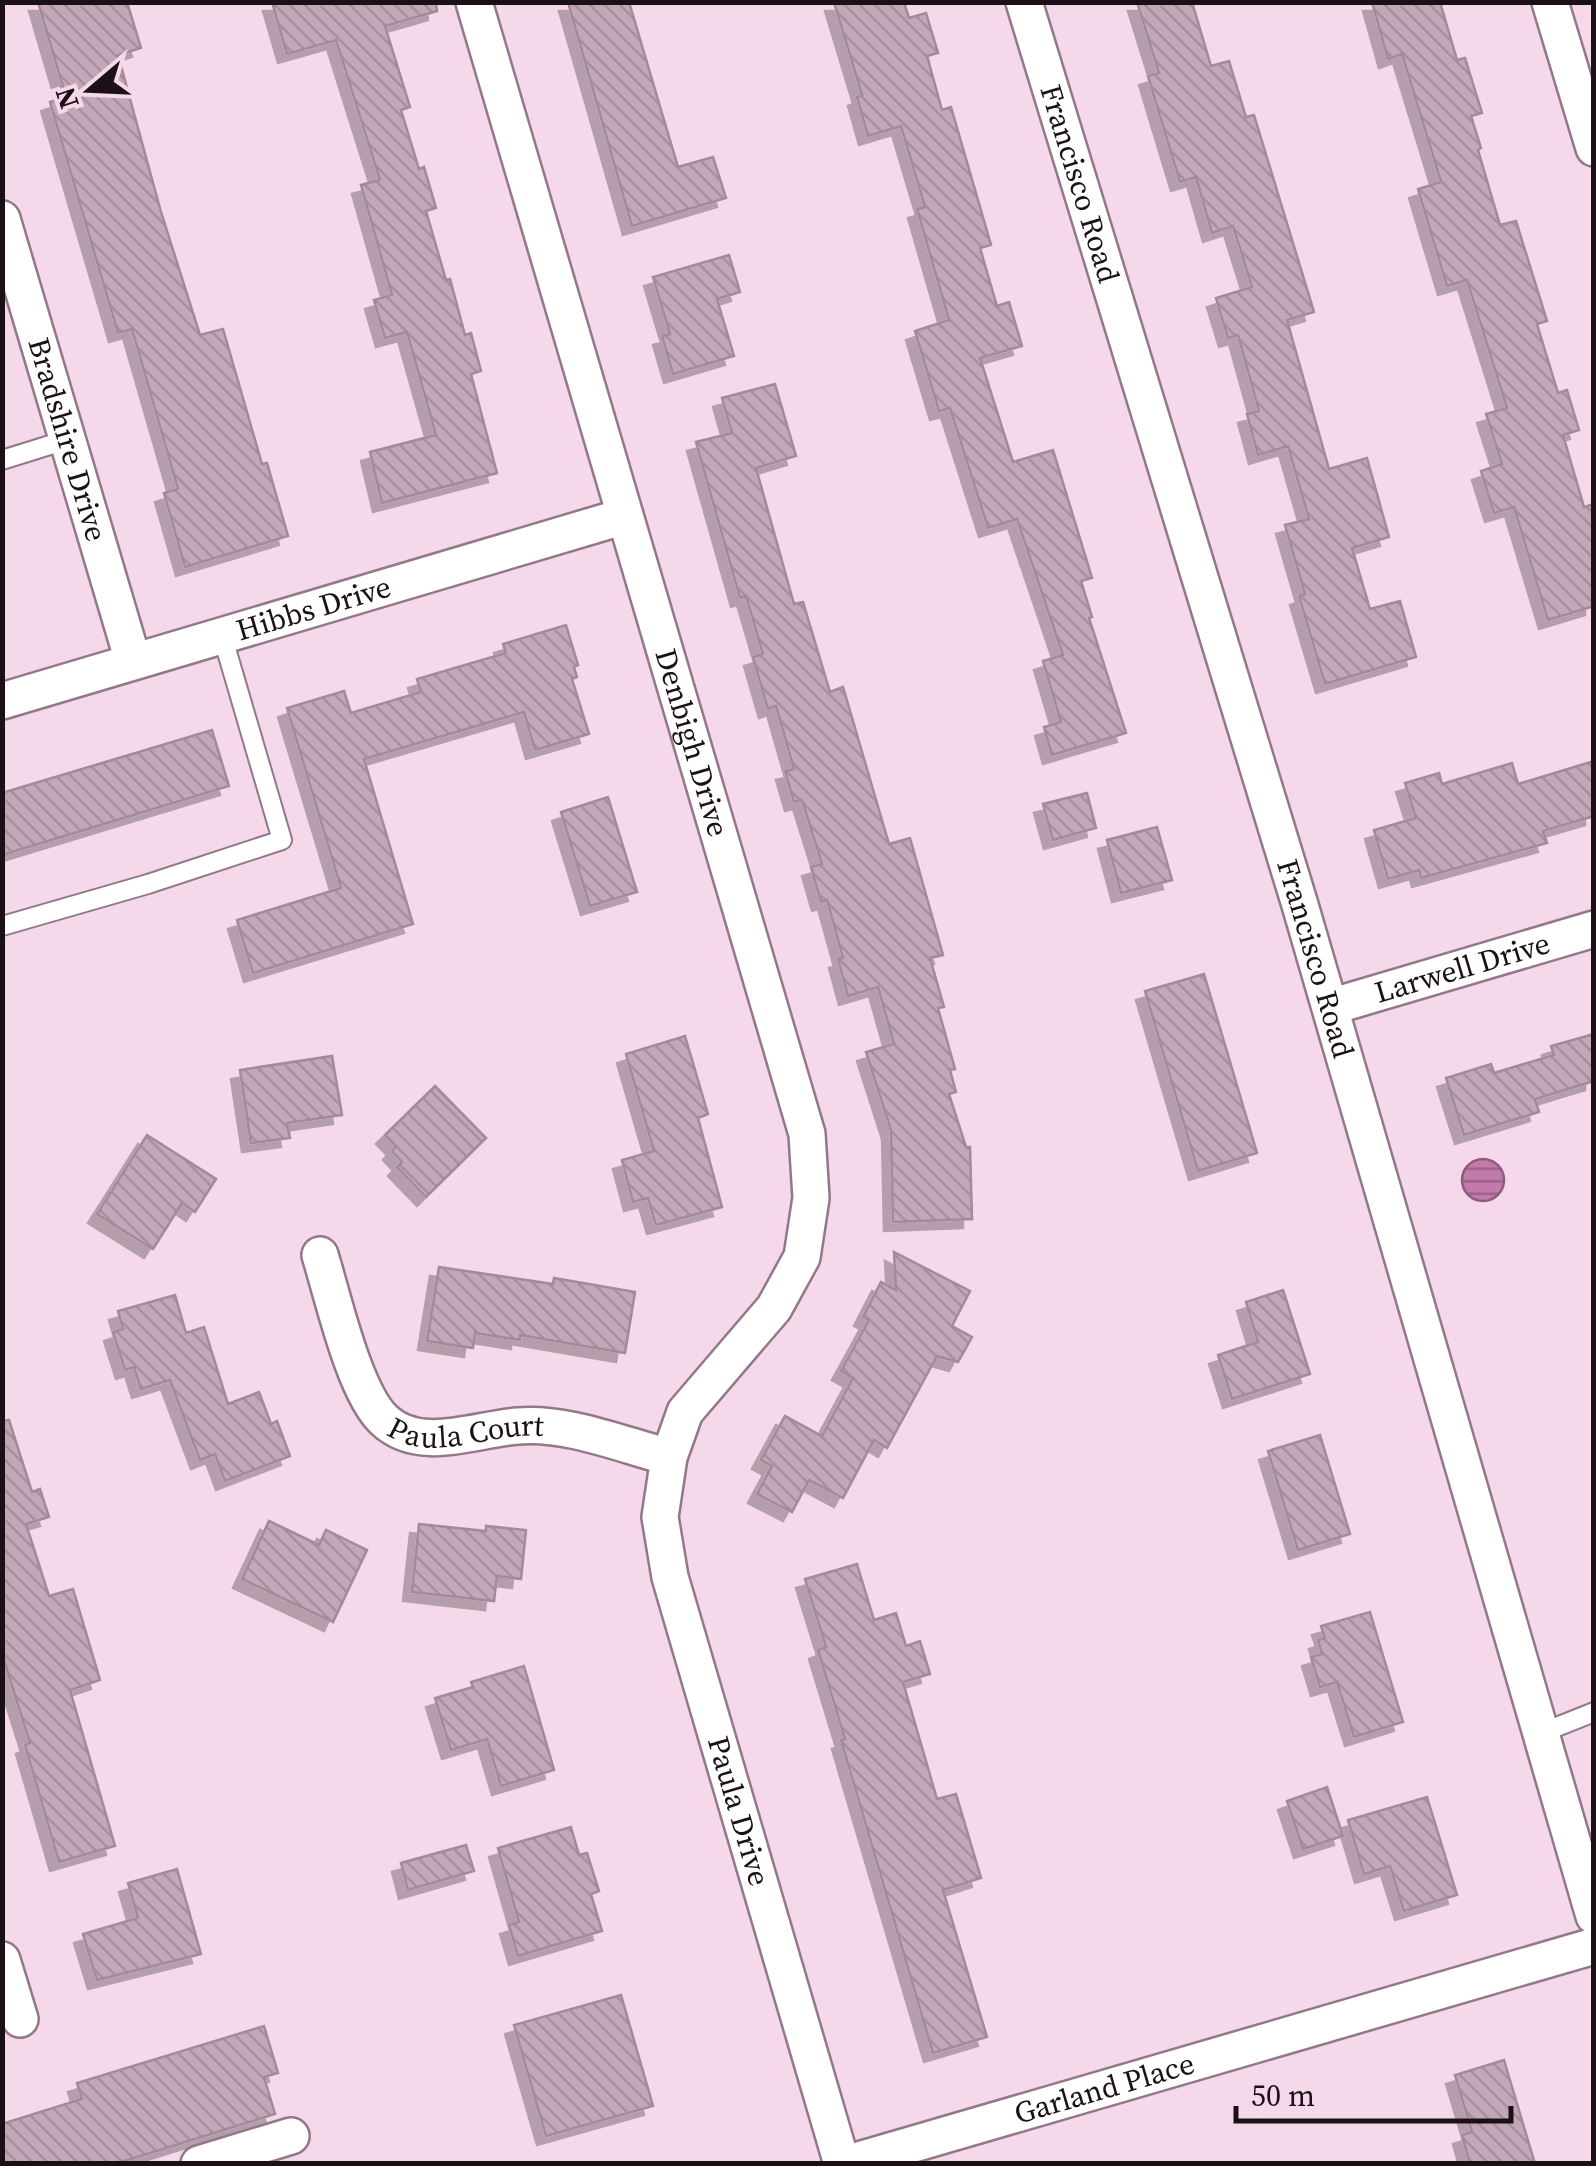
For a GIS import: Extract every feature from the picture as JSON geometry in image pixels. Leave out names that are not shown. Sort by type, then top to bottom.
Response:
[{"type":"street","name":"Denbigh Drive","points":[[474,2],[807,1134],[811,1198],[802,1257],[774,1308],[684,1412],[668,1457]]},
{"type":"street","name":"Francisco Road","points":[[1024,2],[1330,1007],[1594,1916]]},
{"type":"street","points":[[1550,2],[1594,148]]},
{"type":"street","name":"Bradshire Drive","points":[[2,220],[133,661]]},
{"type":"street","name":"Hibbs Drive","points":[[2,702],[625,516]]},
{"type":"street","name":"Larwell Drive","points":[[1330,1007],[1594,930]]},
{"type":"street","name":"Paula Court","points":[[320,1255],[359,1379],[381,1418],[399,1432],[422,1438],[520,1426],[567,1429],[668,1457]]},
{"type":"street","name":"Paula Drive","points":[[668,1457],[660,1517],[670,1577],[844,2164]]},
{"type":"street","name":"Garland Place","points":[[844,2164],[1594,1946]]},
{"type":"street","points":[[2,1960],[20,2019]]},
{"type":"street","points":[[199,2164],[291,2136]]},
{"type":"lane","points":[[2,460],[66,440]]},
{"type":"lane","points":[[2,926],[282,840],[222,635]]},
{"type":"lane","points":[[1539,1734],[1594,1712]]},
{"type":"shaded area","points":[[1483,1159],[1498,1165],[1504,1180],[1498,1195],[1483,1201],[1468,1195],[1462,1180],[1468,1165]]},
{"type":"building","points":[[38,2],[127,2],[141,48],[118,55],[161,212],[200,335],[223,329],[262,464],[267,463],[288,536],[185,567],[164,493],[178,489],[132,329],[118,333],[50,102],[66,97]]},
{"type":"building","points":[[272,2],[436,2],[437,11],[385,26],[410,107],[401,110],[436,208],[426,211],[446,280],[450,279],[465,335],[471,333],[481,371],[471,374],[497,473],[382,503],[370,452],[436,435],[407,332],[385,338],[374,300],[392,295],[361,185],[380,180],[336,40],[287,54]]},
{"type":"building","points":[[568,2],[629,2],[678,167],[713,157],[726,198],[632,226]]},
{"type":"building","points":[[834,2],[904,2],[909,18],[926,13],[938,53],[927,56],[942,110],[951,107],[991,245],[980,248],[997,306],[1009,302],[1022,346],[980,358],[1013,462],[1053,450],[1092,578],[1081,581],[1092,617],[1089,618],[1126,733],[1052,755],[1044,727],[1061,722],[1043,661],[1063,655],[1017,519],[988,528],[950,408],[939,411],[915,331],[949,320],[917,209],[925,207],[901,126],[868,136],[857,97],[862,95]]},
{"type":"building","points":[[1137,2],[1192,2],[1211,66],[1229,61],[1246,117],[1254,115],[1314,312],[1287,320],[1329,469],[1367,458],[1389,537],[1352,548],[1370,609],[1400,601],[1416,657],[1325,684],[1299,596],[1305,594],[1285,525],[1309,519],[1288,446],[1258,455],[1247,414],[1259,411],[1238,335],[1228,338],[1216,298],[1252,287],[1233,226],[1212,233],[1196,177],[1180,182],[1148,76],[1159,73]]},
{"type":"building","points":[[1372,2],[1440,2],[1457,60],[1465,58],[1482,113],[1471,116],[1481,148],[1478,150],[1500,225],[1516,221],[1547,321],[1537,324],[1558,393],[1567,390],[1579,430],[1563,435],[1584,507],[1594,504],[1594,606],[1548,620],[1514,507],[1494,513],[1481,471],[1502,464],[1486,414],[1507,408],[1467,280],[1447,286],[1418,189],[1441,182],[1402,54],[1388,59]]},
{"type":"building","points":[[729,255],[740,292],[717,299],[734,356],[673,374],[662,336],[670,334],[653,277]]},
{"type":"building","points":[[775,384],[796,456],[756,468],[794,604],[803,602],[830,692],[843,687],[889,844],[910,838],[943,955],[930,958],[944,1007],[938,1008],[955,1069],[950,1070],[956,1092],[949,1094],[966,1147],[970,1147],[972,1219],[893,1222],[891,1130],[866,1052],[894,1044],[878,987],[848,996],[838,959],[843,958],[827,900],[821,902],[811,867],[822,864],[802,800],[794,802],[785,771],[794,769],[776,706],[768,709],[753,657],[763,654],[746,596],[740,598],[696,442],[732,433],[722,398]]},
{"type":"building","points":[[566,625],[578,665],[574,667],[577,677],[572,679],[589,734],[535,750],[524,712],[364,759],[413,924],[253,973],[237,920],[341,888],[287,708],[344,691],[351,713],[421,692],[417,679],[506,653],[503,644]]},
{"type":"building","points":[[212,730],[229,786],[2,855],[2,793]]},
{"type":"building","points":[[1594,761],[1594,816],[1543,831],[1547,843],[1421,878],[1419,870],[1388,879],[1374,830],[1416,818],[1405,783],[1439,773],[1442,784],[1512,763],[1518,784]]},
{"type":"building","points":[[1087,793],[1096,828],[1053,840],[1043,804]]},
{"type":"building","points":[[608,797],[637,892],[590,906],[561,812]]},
{"type":"building","points":[[1157,827],[1172,880],[1121,893],[1107,840]]},
{"type":"building","points":[[1204,974],[1257,1153],[1198,1171],[1145,991]]},
{"type":"building","points":[[1594,1034],[1594,1081],[1535,1099],[1539,1112],[1464,1135],[1446,1078],[1491,1064],[1494,1073],[1554,1055],[1551,1046]]},
{"type":"building","points":[[685,1036],[708,1114],[698,1118],[722,1207],[656,1225],[648,1198],[633,1202],[622,1160],[654,1151],[626,1054]]},
{"type":"building","points":[[332,1056],[342,1115],[287,1123],[290,1138],[251,1143],[240,1070]]},
{"type":"building","points":[[435,1086],[486,1138],[426,1197],[397,1167],[402,1162],[392,1151],[396,1146],[385,1135]]},
{"type":"building","points":[[147,1135],[216,1179],[195,1212],[182,1203],[153,1249],[97,1214]]},
{"type":"building","points":[[894,1252],[970,1291],[952,1326],[972,1337],[958,1362],[937,1356],[887,1448],[874,1440],[843,1498],[809,1480],[792,1512],[757,1494],[772,1466],[761,1460],[785,1416],[822,1436],[853,1378],[841,1371],[869,1320],[863,1317],[881,1282],[896,1290]]},
{"type":"building","points":[[439,1267],[553,1284],[554,1278],[635,1292],[625,1353],[520,1335],[520,1340],[475,1333],[473,1348],[427,1341]]},
{"type":"building","points":[[1283,1290],[1310,1374],[1232,1399],[1218,1355],[1258,1342],[1246,1302]]},
{"type":"building","points":[[175,1295],[186,1333],[204,1327],[228,1404],[259,1392],[271,1424],[277,1421],[290,1456],[225,1481],[215,1454],[200,1460],[170,1380],[141,1389],[134,1367],[125,1370],[113,1332],[123,1329],[118,1311]]},
{"type":"building","points":[[9,1420],[32,1492],[40,1489],[49,1517],[26,1524],[49,1596],[73,1589],[100,1680],[70,1690],[115,1846],[59,1862],[25,1745],[30,1743],[2,1654],[2,1421]]},
{"type":"building","points":[[1320,1435],[1350,1534],[1298,1550],[1268,1451]]},
{"type":"building","points":[[269,1521],[319,1545],[326,1530],[367,1550],[333,1622],[242,1579]]},
{"type":"building","points":[[419,1524],[486,1531],[486,1526],[526,1530],[521,1579],[497,1576],[494,1601],[412,1592]]},
{"type":"building","points":[[857,1564],[874,1620],[896,1613],[906,1646],[920,1641],[930,1674],[903,1682],[937,1799],[956,1794],[981,1878],[943,1890],[987,2037],[933,2053],[841,1740],[845,1739],[818,1650],[826,1647],[805,1579]]},
{"type":"building","points":[[1370,1612],[1403,1722],[1354,1737],[1337,1682],[1320,1687],[1311,1657],[1322,1654],[1318,1640],[1325,1638],[1321,1626]]},
{"type":"building","points":[[524,1666],[554,1770],[501,1786],[487,1739],[451,1750],[435,1698]]},
{"type":"building","points":[[1327,1787],[1343,1836],[1303,1849],[1287,1801]]},
{"type":"building","points":[[1427,1797],[1457,1895],[1404,1911],[1390,1866],[1364,1874],[1348,1820]]},
{"type":"building","points":[[571,1827],[579,1855],[587,1853],[599,1891],[591,1894],[602,1931],[518,1956],[509,1925],[519,1922],[498,1848]]},
{"type":"building","points":[[466,1845],[474,1871],[408,1890],[401,1863]]},
{"type":"building","points":[[177,1869],[201,1954],[97,1980],[83,1934],[138,1918],[128,1883]]},
{"type":"building","points":[[621,1995],[653,2106],[546,2136],[514,2025]]},
{"type":"building","points":[[264,2026],[278,2073],[264,2077],[275,2114],[115,2164],[2,2164],[2,2124],[82,2099],[77,2083]]},
{"type":"building","points":[[1504,2060],[1535,2164],[1470,2164],[1462,2135],[1472,2132],[1455,2075]]}]
